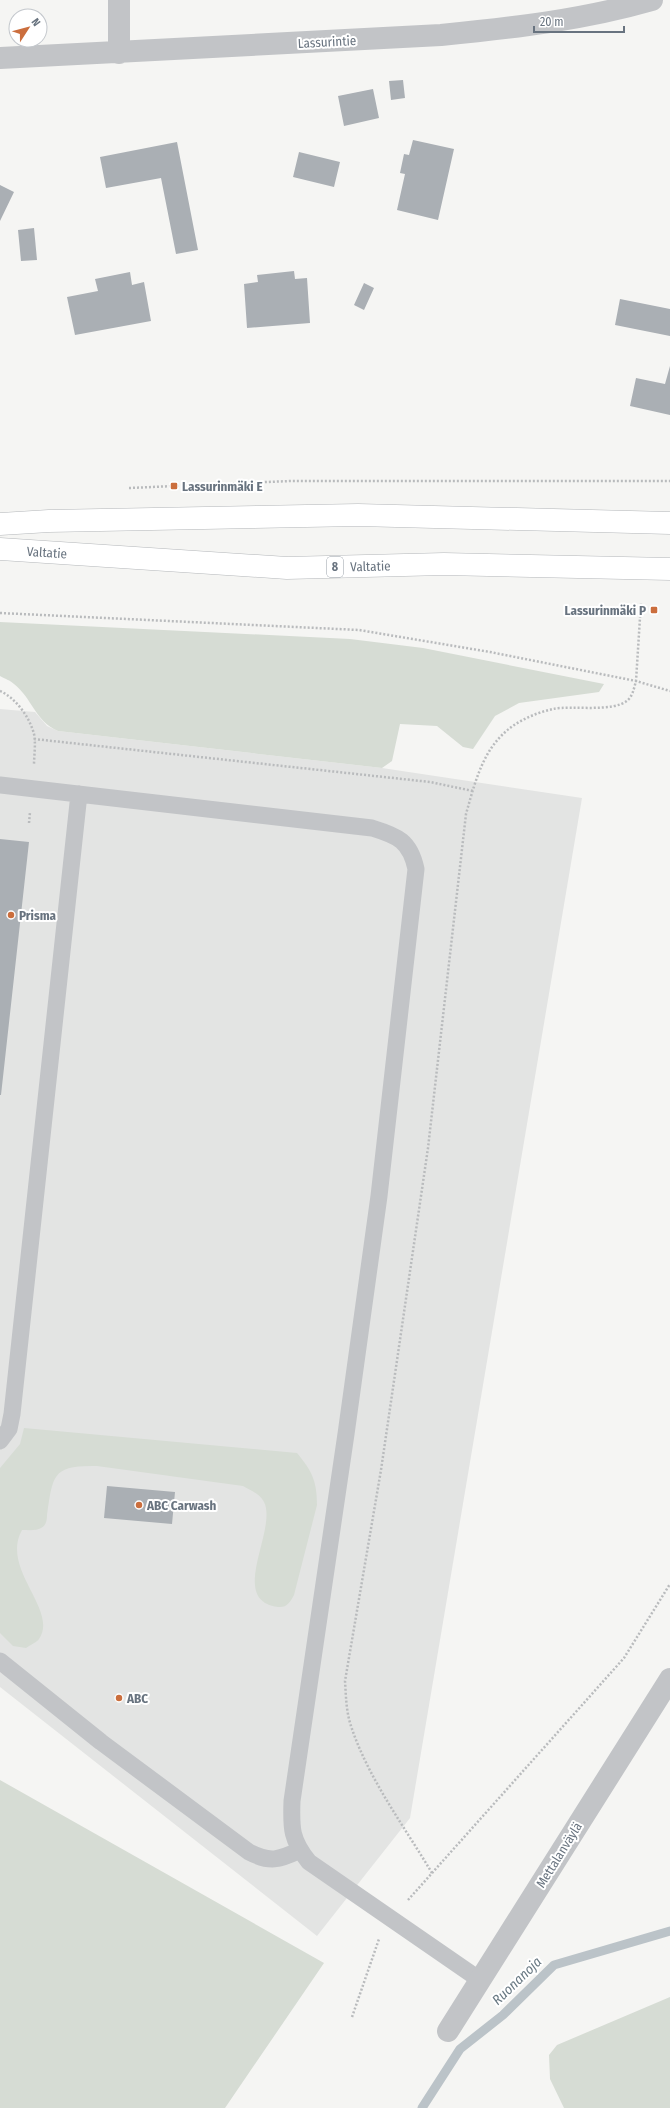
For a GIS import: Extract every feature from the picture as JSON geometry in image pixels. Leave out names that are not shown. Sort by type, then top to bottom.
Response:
[{"type":"highway","points":[[0,524],[65,521],[358,515],[670,523]]},
{"type":"highway","name":"Valtatie","points":[[0,549],[287,568],[444,564],[670,569]]},
{"type":"street","points":[[118,53],[119,0]]},
{"type":"street","name":"Lassurintie","points":[[0,58],[441,35],[502,29],[573,18],[624,8],[652,0]]},
{"type":"street","name":"Mettalanväylä","points":[[448,2031],[670,1679]]},
{"type":"lane","points":[[0,785],[372,828],[400,839],[409,848],[414,856],[416,869],[379,1196],[346,1434],[292,1801],[291,1825],[294,1840],[309,1862],[480,1980]]},
{"type":"lane","points":[[0,1441],[9,1428],[12,1414],[79,794]]},
{"type":"lane","points":[[0,1660],[101,1742],[249,1852],[261,1858],[273,1860],[284,1858],[300,1850]]},
{"type":"path","points":[[130,488],[290,480],[670,481]]},
{"type":"path","points":[[432,1873],[378,1783],[362,1753],[346,1705],[345,1681],[381,1470],[428,1148],[466,814],[483,761],[502,735],[516,724],[534,714],[555,709],[617,705],[627,701],[634,692],[636,681],[641,602]]},
{"type":"path","points":[[0,613],[359,630],[468,648],[636,681],[670,691]]},
{"type":"path","points":[[0,691],[6,694],[27,718],[34,739],[29,823]]},
{"type":"path","points":[[34,739],[430,782],[473,791]]},
{"type":"path","points":[[352,2017],[377,1943],[392,1918],[624,1658],[670,1584]]},
{"type":"shaded area","points":[[0,622],[350,639],[423,648],[604,684],[599,692],[519,703],[495,716],[473,749],[463,747],[437,726],[400,724],[392,761],[382,768],[58,731],[50,727],[44,721],[25,696],[11,681],[0,676]]},
{"type":"shaded area","points":[[0,709],[35,712],[47,726],[58,731],[382,768],[582,798],[410,1818],[317,1936],[0,1687]]},
{"type":"shaded area","points":[[24,1428],[297,1453],[313,1477],[316,1489],[317,1505],[294,1595],[291,1600],[284,1607],[278,1607],[263,1602],[256,1592],[255,1578],[257,1562],[267,1514],[264,1502],[257,1494],[243,1486],[97,1466],[82,1466],[71,1468],[57,1475],[51,1490],[44,1526],[37,1530],[22,1530],[17,1545],[18,1559],[23,1574],[42,1615],[43,1628],[39,1639],[26,1648],[13,1646],[0,1633],[0,1468],[20,1444]]},
{"type":"shaded area","points":[[0,1780],[324,1963],[225,2108],[0,2108]]},
{"type":"shaded area","points":[[670,1997],[670,2108],[564,2108],[550,2079],[549,2055],[557,2045]]},
{"type":"building","points":[[403,80],[405,98],[391,100],[389,81]]},
{"type":"building","points":[[373,89],[379,118],[344,126],[338,96]]},
{"type":"building","points":[[413,140],[454,149],[438,220],[397,210],[405,174],[400,173],[404,154],[409,155]]},
{"type":"building","points":[[177,142],[198,250],[176,254],[161,178],[106,188],[100,157]]},
{"type":"building","points":[[299,152],[340,162],[334,187],[293,177]]},
{"type":"building","points":[[0,185],[14,192],[0,221]]},
{"type":"building","points":[[34,228],[37,260],[21,261],[18,230]]},
{"type":"building","points":[[294,271],[295,279],[307,278],[310,323],[247,328],[244,284],[258,282],[257,275]]},
{"type":"building","points":[[130,272],[132,285],[144,282],[151,321],[75,335],[67,297],[98,291],[95,279]]},
{"type":"building","points":[[364,283],[374,288],[364,310],[354,305]]},
{"type":"building","points":[[620,299],[670,309],[670,336],[615,325]]},
{"type":"building","points":[[670,366],[670,415],[630,406],[636,378],[665,384]]},
{"type":"building","name":"Prisma","points":[[0,839],[29,842],[1,1095],[0,1095]]},
{"type":"building","name":"ABC Carwash","points":[[107,1486],[175,1492],[172,1524],[104,1518]]},
{"type":"waterway","name":"Ruonanoja","points":[[422,2108],[460,2049],[503,2015],[554,1965],[670,1931]]},
{"type":"place","name":"Lassurinmäki E","points":[[174,486]]},
{"type":"place","name":"Lassurinmäki P","points":[[654,610]]},
{"type":"place","name":"Prisma","points":[[11,915]]},
{"type":"place","name":"ABC Carwash","points":[[139,1505]]},
{"type":"place","name":"ABC","points":[[119,1698]]}]
